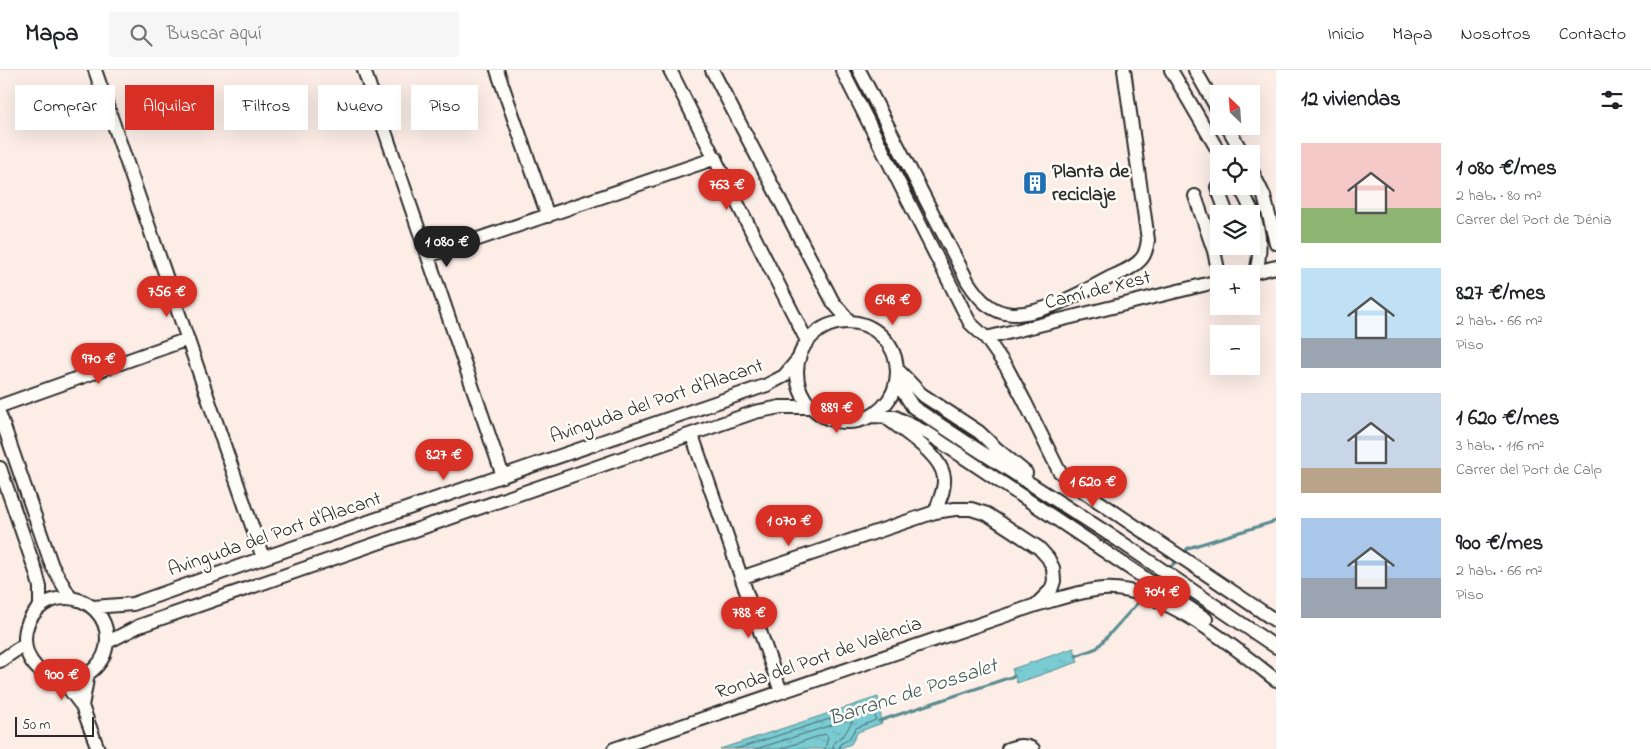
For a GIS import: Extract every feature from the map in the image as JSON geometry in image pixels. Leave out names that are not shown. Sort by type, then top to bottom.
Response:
[{"type":"street","points":[[95,70],[263,558]]},
{"type":"street","points":[[364,70],[503,476]]},
{"type":"street","points":[[497,70],[548,216]]},
{"type":"street","points":[[670,70],[807,341]]},
{"type":"street","points":[[712,70],[832,302],[850,322]]},
{"type":"street","points":[[842,70],[970,323],[986,338],[1007,368],[1059,471],[1080,488],[1276,621]]},
{"type":"street","points":[[859,70],[968,282],[979,298],[994,309],[1013,314],[1040,309],[1066,300],[1131,267],[1141,260],[1146,253],[1148,240],[1125,71]]},
{"type":"street","points":[[1171,70],[1215,145]]},
{"type":"street","points":[[1195,70],[1210,96]]},
{"type":"street","points":[[428,256],[716,158]]},
{"type":"street","points":[[1260,188],[1264,196],[1276,244]]},
{"type":"street","points":[[1244,195],[1257,223],[1261,244],[1260,257],[1256,265]]},
{"type":"street","points":[[1195,196],[1210,231]]},
{"type":"street","points":[[1260,271],[1276,267]]},
{"type":"street","name":"Camí de Xest","points":[[986,338],[1210,283]]},
{"type":"street","points":[[897,376],[890,398],[884,406],[871,416],[858,421],[834,420],[811,407],[800,389],[797,368],[799,358],[807,341],[823,327],[850,322],[864,324],[879,332],[887,340],[895,356],[897,376],[913,407],[1118,540],[1276,647]]},
{"type":"street","points":[[0,406],[188,339]]},
{"type":"street","name":"Avinguda del Port d'Alacant","points":[[93,607],[133,604],[766,386],[784,376],[799,358]]},
{"type":"street","points":[[897,376],[979,432],[1029,475],[1039,489]]},
{"type":"street","name":"Avinguda del Port d'Alacant","points":[[108,642],[140,626],[755,412],[780,407],[811,407]]},
{"type":"street","points":[[0,415],[52,566],[70,597]]},
{"type":"street","points":[[871,416],[895,416],[929,434],[1232,636],[1276,669]]},
{"type":"street","points":[[885,416],[927,451],[940,467],[944,476],[944,489],[935,512]]},
{"type":"street","points":[[692,435],[781,692]]},
{"type":"street","points":[[0,468],[36,572],[40,587],[40,607]]},
{"type":"street","points":[[742,577],[935,512],[971,508],[987,514],[1039,548],[1048,558],[1053,568],[1054,580],[1051,590],[1036,605]]},
{"type":"street","name":"Ronda del Port de València","points":[[614,749],[1036,605],[1085,591],[1105,588],[1133,592],[1162,602],[1219,636],[1276,680]]},
{"type":"street","points":[[70,597],[88,603],[104,620],[108,632],[108,642],[106,652],[96,668],[81,678],[63,681],[45,675],[33,665],[26,652],[25,634],[28,621],[40,607],[56,599],[70,597]]},
{"type":"street","points":[[0,661],[25,644]]},
{"type":"street","points":[[82,706],[88,674]]},
{"type":"street","points":[[63,681],[82,706],[98,749]]},
{"type":"street","points":[[1008,749],[1018,746],[1029,747]]},
{"type":"water","points":[[1074,648],[1078,662],[1017,683],[1012,669]]},
{"type":"water","points":[[878,697],[882,723],[858,732],[851,744],[838,749],[720,749]]},
{"type":"waterway","points":[[1182,555],[1188,548],[1276,521]]},
{"type":"waterway","points":[[1168,570],[1177,560]]},
{"type":"waterway","points":[[1076,656],[1097,648],[1142,598]]},
{"type":"waterway","name":"Barranc de Possalet","points":[[879,721],[1014,676]]},
{"type":"place","name":"Planta de reciclaje","points":[[1035,183]]}]
